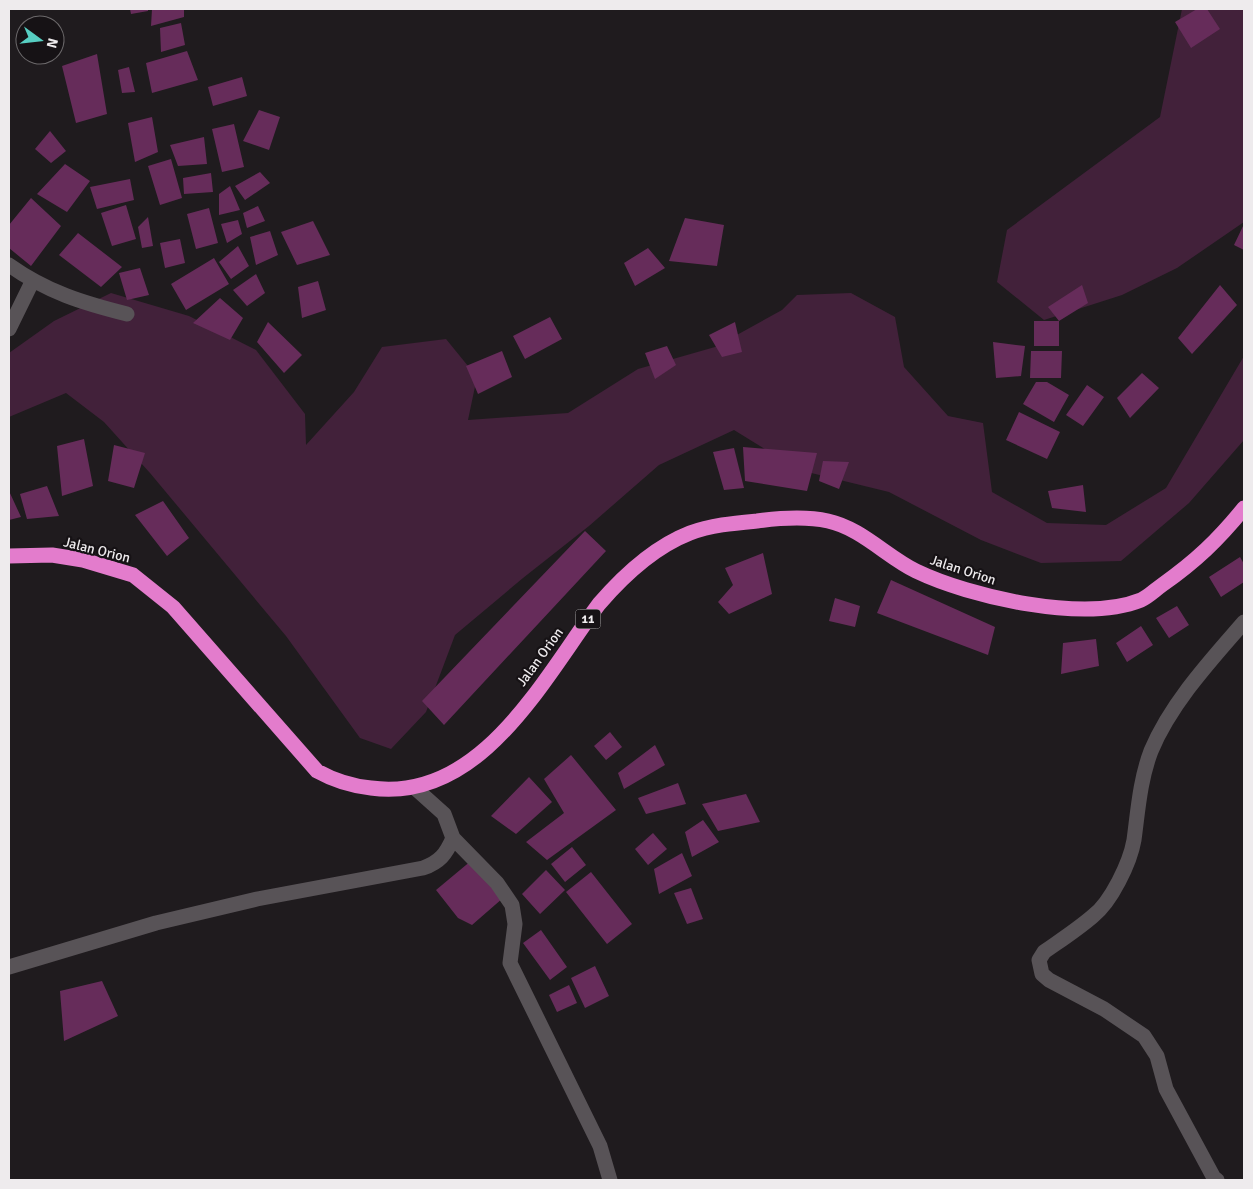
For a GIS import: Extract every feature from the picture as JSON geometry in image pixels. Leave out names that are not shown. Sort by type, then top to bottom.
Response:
[{"type":"highway","name":"Jalan Orion","points":[[9,556],[52,555],[83,560],[133,576],[173,607],[317,771],[345,784],[384,790],[415,788],[429,784],[462,768],[492,743],[510,723],[610,592],[646,558],[690,533],[732,524],[770,519],[829,521],[852,532],[913,570],[963,588],[1002,599],[1055,606],[1095,608],[1141,600],[1204,553],[1217,541],[1244,508]]},
{"type":"street","points":[[9,266],[32,282],[73,300],[127,314]]},
{"type":"street","points":[[9,330],[32,282]]},
{"type":"street","points":[[1217,1180],[1166,1089],[1157,1056],[1144,1036],[1104,1009],[1049,980],[1042,974],[1039,960],[1044,952],[1095,915],[1125,873],[1134,843],[1141,785],[1151,751],[1163,728],[1202,670],[1244,622]]},
{"type":"street","points":[[415,788],[444,814],[453,838],[497,883],[512,905],[515,924],[510,963],[600,1146],[610,1180]]},
{"type":"street","points":[[9,967],[156,923],[257,899],[423,868],[437,863],[446,854],[453,838]]},
{"type":"shaded area","points":[[1182,9],[1244,9],[1244,222],[1177,268],[1122,295],[1044,320],[997,282],[1007,230],[1160,117]]},
{"type":"shaded area","points":[[111,293],[189,316],[256,350],[305,414],[306,445],[354,392],[382,347],[446,339],[477,377],[468,420],[568,413],[638,369],[715,347],[782,310],[797,295],[851,293],[895,317],[904,367],[948,416],[983,423],[992,492],[1047,523],[1106,525],[1166,488],[1244,356],[1244,440],[1189,503],[1121,561],[1041,563],[981,540],[889,492],[799,470],[734,430],[659,465],[589,526],[455,635],[426,712],[391,749],[360,738],[286,636],[150,473],[104,422],[66,393],[9,417],[9,353],[54,321]]},
{"type":"building","points":[[130,9],[148,9],[148,11],[131,14]]},
{"type":"building","points":[[152,9],[184,9],[184,17],[151,26]]},
{"type":"building","points":[[1197,9],[1207,9],[1220,29],[1191,48],[1175,22]]},
{"type":"building","points":[[181,23],[185,45],[161,52],[160,28]]},
{"type":"building","points":[[187,51],[198,80],[152,93],[146,63]]},
{"type":"building","points":[[97,54],[107,114],[76,123],[62,66]]},
{"type":"building","points":[[129,67],[135,92],[122,93],[118,70]]},
{"type":"building","points":[[242,77],[247,96],[213,106],[208,87]]},
{"type":"building","points":[[259,110],[280,117],[269,150],[243,141]]},
{"type":"building","points":[[152,117],[158,152],[135,162],[128,123]]},
{"type":"building","points":[[234,124],[244,167],[222,172],[212,129]]},
{"type":"building","points":[[50,131],[66,151],[51,163],[35,149]]},
{"type":"building","points":[[204,137],[207,164],[178,166],[170,145]]},
{"type":"building","points":[[171,159],[182,198],[160,205],[148,166]]},
{"type":"building","points":[[65,164],[90,181],[67,212],[37,194]]},
{"type":"building","points":[[260,172],[270,183],[245,200],[235,186]]},
{"type":"building","points":[[211,173],[213,192],[184,194],[183,178]]},
{"type":"building","points":[[130,179],[134,200],[97,209],[90,187]]},
{"type":"building","points":[[230,186],[240,210],[219,215],[219,194]]},
{"type":"building","points":[[31,198],[61,226],[31,266],[9,248],[9,225]]},
{"type":"building","points":[[126,205],[136,239],[112,246],[101,213]]},
{"type":"building","points":[[258,206],[265,221],[247,228],[243,213]]},
{"type":"building","points":[[209,208],[218,243],[196,249],[187,214]]},
{"type":"building","points":[[148,217],[153,246],[142,248],[138,227]]},
{"type":"building","points":[[685,218],[724,225],[717,266],[669,261]]},
{"type":"building","points":[[238,220],[242,234],[227,243],[221,224]]},
{"type":"building","points":[[313,221],[330,255],[297,265],[281,232]]},
{"type":"building","points":[[1244,224],[1244,250],[1234,245]]},
{"type":"building","points":[[270,231],[278,255],[256,265],[250,237]]},
{"type":"building","points":[[78,233],[122,267],[101,287],[59,255]]},
{"type":"building","points":[[180,239],[185,263],[165,268],[160,243]]},
{"type":"building","points":[[238,246],[249,266],[231,279],[219,262]]},
{"type":"building","points":[[648,248],[665,268],[635,286],[624,263]]},
{"type":"building","points":[[214,258],[229,284],[186,310],[171,284]]},
{"type":"building","points":[[140,268],[149,295],[127,300],[119,273]]},
{"type":"building","points":[[256,274],[265,293],[247,306],[233,290]]},
{"type":"building","points":[[318,281],[326,310],[302,318],[298,287]]},
{"type":"building","points":[[1082,285],[1088,303],[1059,321],[1048,307]]},
{"type":"building","points":[[1220,285],[1237,305],[1192,354],[1178,338]]},
{"type":"building","points":[[220,298],[243,318],[230,340],[193,323]]},
{"type":"building","points":[[550,317],[562,339],[525,359],[513,336]]},
{"type":"building","points":[[1034,321],[1059,321],[1059,346],[1034,346]]},
{"type":"building","points":[[268,322],[302,355],[284,373],[257,342]]},
{"type":"building","points":[[735,322],[742,352],[722,357],[709,335]]},
{"type":"building","points":[[993,342],[1025,346],[1021,376],[996,378]]},
{"type":"building","points":[[667,346],[676,365],[655,379],[645,353]]},
{"type":"building","points":[[502,351],[512,377],[478,394],[466,366]]},
{"type":"building","points":[[1031,351],[1062,351],[1061,378],[1030,378]]},
{"type":"building","points":[[1142,373],[1159,388],[1130,418],[1117,398]]},
{"type":"building","points":[[1036,382],[1047,382],[1069,395],[1054,422],[1023,404]]},
{"type":"building","points":[[1087,385],[1104,397],[1083,426],[1066,415]]},
{"type":"building","points":[[1019,412],[1060,432],[1047,459],[1006,440]]},
{"type":"building","points":[[84,439],[93,486],[62,496],[57,446]]},
{"type":"building","points":[[114,445],[145,453],[134,488],[108,481]]},
{"type":"building","points":[[743,447],[817,453],[807,491],[745,481]]},
{"type":"building","points":[[734,448],[744,488],[724,490],[713,452]]},
{"type":"building","points":[[823,461],[849,462],[839,489],[819,481]]},
{"type":"building","points":[[1083,485],[1086,512],[1052,508],[1048,491]]},
{"type":"building","points":[[47,486],[59,516],[27,519],[20,494]]},
{"type":"building","points":[[9,491],[21,517],[9,520]]},
{"type":"building","points":[[163,501],[189,538],[167,556],[135,515]]},
{"type":"building","points":[[585,531],[606,551],[444,725],[422,701]]},
{"type":"building","points":[[763,553],[772,594],[729,614],[718,602],[733,585],[725,568]]},
{"type":"building","points":[[1240,557],[1244,564],[1244,582],[1221,597],[1209,577]]},
{"type":"building","points":[[891,580],[995,627],[988,655],[877,613]]},
{"type":"building","points":[[835,598],[860,606],[855,627],[829,621]]},
{"type":"building","points":[[1177,606],[1189,625],[1169,638],[1156,618]]},
{"type":"building","points":[[1141,626],[1153,645],[1127,662],[1116,643]]},
{"type":"building","points":[[1096,639],[1099,666],[1061,674],[1063,643]]},
{"type":"building","points":[[610,732],[622,747],[606,760],[594,746]]},
{"type":"building","points":[[655,745],[665,765],[624,789],[618,773]]},
{"type":"building","points":[[571,755],[616,810],[547,860],[526,842],[564,813],[544,779]]},
{"type":"building","points":[[529,777],[552,802],[516,834],[491,816]]},
{"type":"building","points":[[678,783],[686,804],[646,814],[638,798]]},
{"type":"building","points":[[746,794],[760,822],[718,831],[702,804]]},
{"type":"building","points":[[703,820],[719,842],[692,857],[685,832]]},
{"type":"building","points":[[653,833],[667,849],[648,865],[635,849]]},
{"type":"building","points":[[572,847],[586,865],[565,882],[551,864]]},
{"type":"building","points":[[682,853],[692,876],[659,894],[654,869]]},
{"type":"building","points":[[472,860],[503,898],[472,925],[458,918],[436,890]]},
{"type":"building","points":[[546,870],[565,890],[540,914],[522,894]]},
{"type":"building","points":[[591,872],[632,924],[607,944],[566,892]]},
{"type":"building","points":[[691,888],[703,919],[687,924],[674,893]]},
{"type":"building","points":[[541,930],[567,967],[550,980],[523,943]]},
{"type":"building","points":[[595,966],[609,996],[585,1008],[571,978]]},
{"type":"building","points":[[102,981],[118,1016],[64,1041],[60,991]]},
{"type":"building","points":[[569,985],[577,1003],[557,1012],[549,995]]}]
